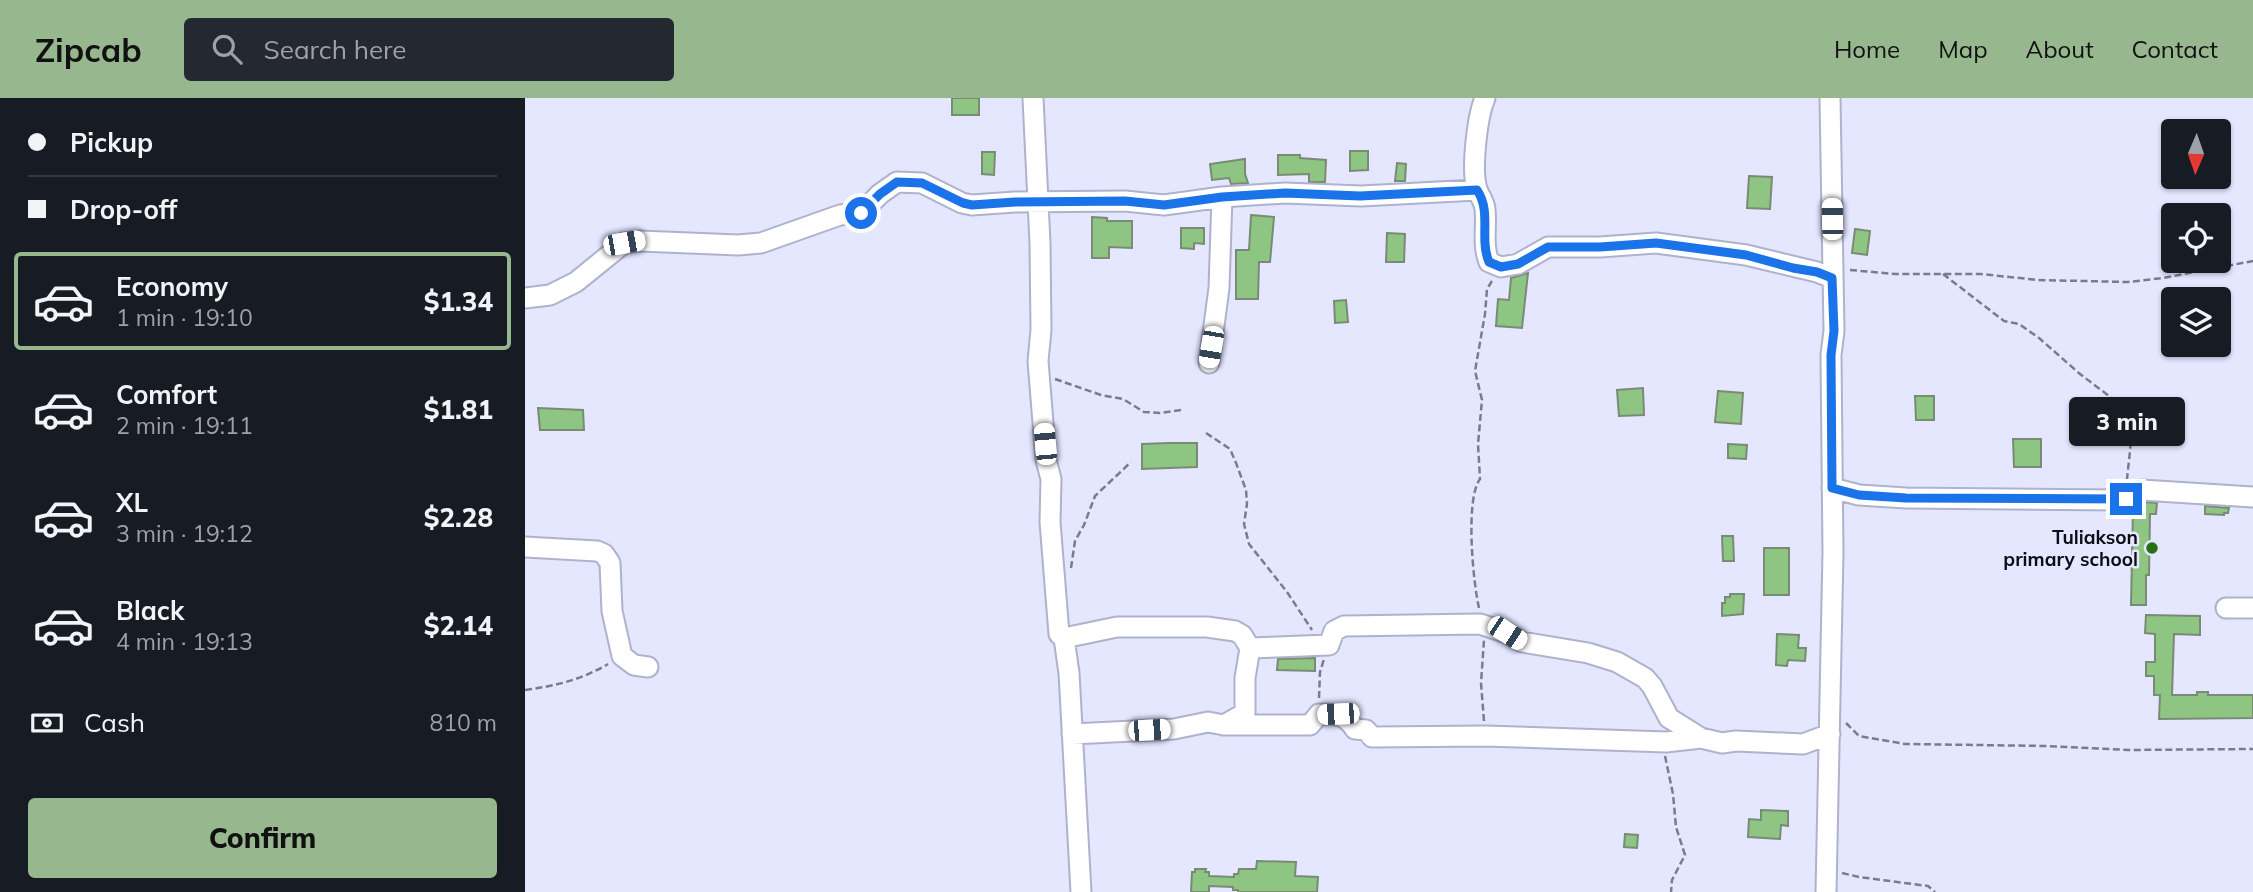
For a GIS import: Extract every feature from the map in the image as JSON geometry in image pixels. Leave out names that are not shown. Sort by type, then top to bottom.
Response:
[{"type":"street","points":[[1033,98],[1041,330],[1038,361],[1046,460],[1051,479],[1049,522],[1059,634],[1064,638],[1069,673],[1081,892]]},
{"type":"street","points":[[1485,98],[1479,118],[1475,154],[1477,190],[1485,210],[1485,252],[1489,262],[1501,267],[1518,264],[1548,247],[1656,243],[1746,255],[1793,268],[1832,273]]},
{"type":"street","points":[[1826,892],[1830,734],[1831,355],[1834,331],[1830,98]]},
{"type":"street","points":[[525,298],[551,295],[576,282],[624,243],[641,240],[738,245],[761,243],[840,215],[861,213],[897,182],[922,183],[972,205],[1125,201],[1164,205],[1222,197],[1285,193],[1360,196],[1477,190]]},
{"type":"street","points":[[1209,363],[1219,288],[1222,197]]},
{"type":"street","points":[[1832,488],[1859,495],[1906,498],[2126,499],[2142,490],[2249,498]]},
{"type":"street","points":[[525,548],[597,551],[604,554],[610,563],[612,611],[622,656],[634,665],[648,667]]},
{"type":"street","points":[[2226,608],[2253,608]]},
{"type":"street","points":[[1250,648],[1329,645],[1334,631],[1344,626],[1470,623],[1507,633],[1523,642],[1588,653],[1638,672],[1653,686],[1669,718],[1701,738],[1722,743],[1736,741],[1803,744],[1830,734]]},
{"type":"street","points":[[1064,638],[1117,627],[1207,627],[1235,631],[1243,635],[1250,648],[1245,678],[1245,713],[1224,725]]},
{"type":"street","points":[[1072,734],[1174,729],[1208,722],[1224,725],[1310,725],[1319,714],[1344,716],[1355,729],[1366,730],[1371,737],[1485,736],[1666,742],[1701,738]]},
{"type":"path","points":[[1832,273],[1989,274],[2063,281],[2128,282],[2253,261]]},
{"type":"path","points":[[1485,736],[1481,683],[1485,626],[1476,594],[1471,510],[1476,485],[1481,479],[1478,444],[1482,400],[1475,371],[1487,289],[1501,267]]},
{"type":"path","points":[[1943,274],[2004,321],[2019,324],[2039,338],[2128,412],[2130,426],[2126,499]]},
{"type":"path","points":[[1039,376],[1121,398],[1136,409],[1150,413],[1181,410]]},
{"type":"path","points":[[1206,433],[1230,449],[1236,463],[1246,490],[1244,524],[1249,544],[1306,617],[1311,628],[1329,645],[1320,672],[1319,714]]},
{"type":"path","points":[[1070,571],[1076,538],[1084,526],[1095,496],[1131,462]]},
{"type":"path","points":[[525,690],[568,682],[590,674],[622,656]]},
{"type":"path","points":[[1830,707],[1859,736],[1905,744],[2128,750],[2253,749]]},
{"type":"path","points":[[1666,742],[1665,756],[1676,827],[1685,855],[1672,880],[1671,892]]},
{"type":"path","points":[[1826,868],[1859,877],[1928,886],[1935,892]]},
{"type":"building","points":[[952,98],[979,98],[979,115],[952,115]]},
{"type":"building","points":[[1350,151],[1368,151],[1368,170],[1350,171]]},
{"type":"building","points":[[982,152],[995,152],[994,175],[982,174]]},
{"type":"building","points":[[1278,155],[1300,155],[1300,158],[1326,160],[1325,182],[1309,182],[1309,174],[1278,175]]},
{"type":"building","points":[[1245,159],[1248,183],[1231,184],[1229,178],[1212,180],[1210,164]]},
{"type":"building","points":[[1397,163],[1406,164],[1405,181],[1395,181]]},
{"type":"building","points":[[1749,176],[1772,177],[1770,209],[1747,208]]},
{"type":"building","points":[[1251,215],[1274,217],[1270,262],[1259,262],[1258,299],[1236,299],[1236,250],[1249,250]]},
{"type":"building","points":[[1092,217],[1107,218],[1107,221],[1132,221],[1132,248],[1109,247],[1109,258],[1092,258]]},
{"type":"building","points":[[1181,228],[1204,228],[1204,244],[1194,243],[1194,249],[1181,248]]},
{"type":"building","points":[[1855,229],[1870,231],[1867,255],[1852,253]]},
{"type":"building","points":[[1387,233],[1405,234],[1404,262],[1386,262]]},
{"type":"building","points":[[1528,273],[1522,328],[1496,326],[1498,299],[1509,300],[1511,278]]},
{"type":"building","points":[[1346,300],[1348,322],[1335,323],[1334,301]]},
{"type":"building","points":[[1643,388],[1644,415],[1619,416],[1617,390]]},
{"type":"building","points":[[1718,391],[1743,393],[1741,424],[1715,422]]},
{"type":"building","points":[[1915,396],[1934,396],[1934,420],[1916,420]]},
{"type":"building","points":[[538,408],[583,410],[584,430],[540,430]]},
{"type":"building","points":[[2013,439],[2041,439],[2041,467],[2014,467]]},
{"type":"building","points":[[1197,443],[1197,467],[1142,469],[1142,444]]},
{"type":"building","points":[[1728,444],[1747,445],[1746,459],[1728,458]]},
{"type":"building","points":[[2144,502],[2157,503],[2156,514],[2150,514],[2146,605],[2131,605],[2133,508]]},
{"type":"building","points":[[2205,506],[2229,508],[2224,515],[2205,514]]},
{"type":"building","points":[[1722,536],[1733,536],[1734,561],[1723,561]]},
{"type":"building","points":[[1764,548],[1789,548],[1789,595],[1764,595]]},
{"type":"building","points":[[1730,594],[1744,594],[1743,614],[1722,616],[1722,603],[1725,603],[1725,597],[1730,597]]},
{"type":"building","points":[[2146,615],[2200,616],[2200,635],[2174,634],[2172,695],[2208,692],[2208,695],[2253,695],[2253,718],[2159,719],[2160,695],[2154,695],[2154,676],[2146,676],[2146,662],[2155,662],[2155,634],[2145,633]]},
{"type":"building","points":[[1777,634],[1799,635],[1798,648],[1806,648],[1805,661],[1788,660],[1787,666],[1776,665]]},
{"type":"building","points":[[1315,658],[1315,671],[1277,670],[1278,659]]},
{"type":"building","points":[[1761,810],[1788,811],[1788,826],[1781,825],[1780,839],[1748,837],[1749,819],[1761,820]]},
{"type":"building","points":[[1625,834],[1638,835],[1637,848],[1624,847]]},
{"type":"building","points":[[1257,861],[1296,862],[1295,876],[1318,877],[1317,892],[1238,892],[1233,890],[1233,887],[1209,886],[1209,892],[1191,892],[1192,872],[1195,872],[1195,869],[1206,869],[1205,872],[1209,872],[1209,876],[1234,877],[1239,869],[1256,869]]},
{"type":"place","name":"Tuliakson primary school","points":[[2152,548]]},
{"type":"route","points":[[861,213],[897,182],[922,183],[972,205],[1125,201],[1164,205],[1222,197],[1285,193],[1360,196],[1477,190],[1485,210],[1485,252],[1489,262],[1501,267],[1518,264],[1548,247],[1656,243],[1746,255],[1832,278],[1832,488],[1859,495],[1906,498],[2126,499]]}]
